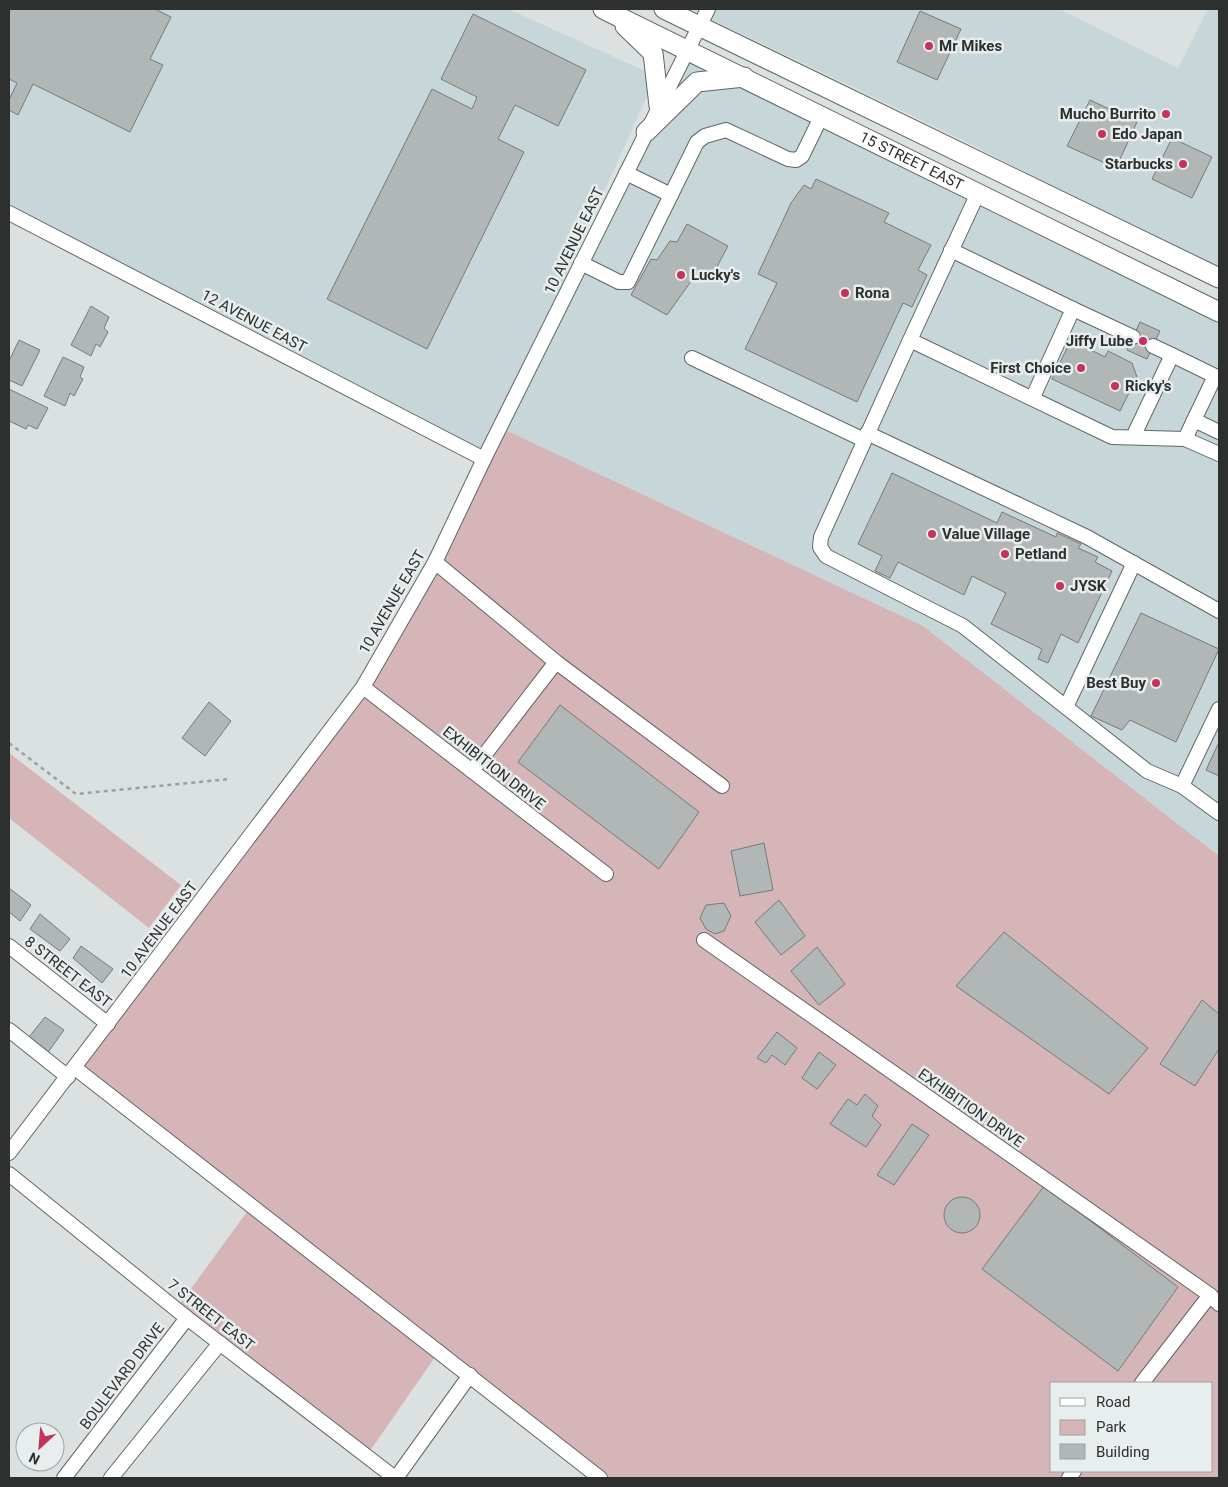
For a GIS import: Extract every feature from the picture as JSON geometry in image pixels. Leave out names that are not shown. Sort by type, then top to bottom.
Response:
[{"type":"main road","name":"15 STREET EAST","points":[[664,9],[1219,278]]},
{"type":"main road","name":"15 STREET EAST","points":[[607,11],[822,115],[1219,312]]},
{"type":"main road","points":[[607,11],[653,53],[659,106]]},
{"type":"main road","points":[[646,132],[697,82],[744,77]]},
{"type":"street","name":"10 AVENUE EAST","points":[[9,1153],[363,687],[435,562],[484,459],[708,9]]},
{"type":"street","points":[[581,263],[619,282],[628,282],[697,142],[705,136],[719,131],[733,132],[788,159],[796,160],[802,156],[822,115]]},
{"type":"street","points":[[626,173],[671,195]]},
{"type":"street","points":[[978,193],[820,537],[820,547],[826,556],[963,626],[1147,771],[1182,786],[1219,813]]},
{"type":"street","name":"12 AVENUE EAST","points":[[9,213],[484,459]]},
{"type":"street","points":[[951,250],[1133,337]]},
{"type":"street","points":[[1033,398],[1073,309]]},
{"type":"street","points":[[910,340],[1112,437],[1185,439],[1219,454]]},
{"type":"street","points":[[1153,346],[1217,377],[1185,439]]},
{"type":"street","points":[[1133,437],[1172,355]]},
{"type":"street","points":[[692,358],[1087,537],[1219,611]]},
{"type":"street","points":[[1194,420],[1219,432]]},
{"type":"street","points":[[435,562],[556,662],[722,786]]},
{"type":"street","points":[[1066,707],[1134,563]]},
{"type":"street","points":[[472,771],[556,662]]},
{"type":"street","name":"EXHIBITION DRIVE","points":[[363,687],[606,874]]},
{"type":"street","points":[[1182,786],[1219,709]]},
{"type":"street","name":"EXHIBITION DRIVE","points":[[704,940],[1215,1299]]},
{"type":"street","name":"8 STREET EAST","points":[[9,946],[108,1024]]},
{"type":"street","points":[[9,1030],[71,1073],[470,1375],[600,1478]]},
{"type":"street","name":"7 STREET EAST","points":[[9,1174],[187,1318],[396,1478]]},
{"type":"street","points":[[1143,1382],[1215,1299]]},
{"type":"street","name":"BOULEVARD DRIVE","points":[[64,1478],[187,1318]]},
{"type":"street","points":[[111,1478],[220,1343]]},
{"type":"street","points":[[396,1478],[470,1375]]},
{"type":"path","points":[[9,743],[76,794],[230,779]]},
{"type":"shaded area","points":[[9,9],[508,9],[656,76],[484,459],[9,213]]},
{"type":"shaded area","points":[[690,9],[1059,9],[1178,68],[1208,9],[1219,9],[1219,273],[967,142]]},
{"type":"shaded area","points":[[687,50],[1219,312],[1219,856],[923,626],[499,427]]},
{"type":"green space","points":[[499,427],[923,626],[1219,856],[1219,1478],[601,1478],[440,1350],[365,1458],[174,1312],[249,1209],[76,1073],[365,693]]},
{"type":"green space","points":[[9,753],[181,885],[149,928],[9,818]]},
{"type":"building","points":[[9,9],[155,9],[171,17],[150,59],[163,65],[130,132],[33,84],[18,115],[9,110],[9,100],[17,83],[9,79]]},
{"type":"building","name":"Mr Mikes","points":[[920,11],[961,29],[937,80],[897,62]]},
{"type":"building","points":[[473,14],[586,70],[558,126],[515,105],[498,139],[524,152],[427,349],[327,299],[432,89],[472,109],[477,97],[441,79]]},
{"type":"building","name":"Edo Japan","points":[[1090,100],[1137,122],[1116,168],[1067,146]]},
{"type":"building","points":[[1172,138],[1212,157],[1192,198],[1152,179]]},
{"type":"building","name":"Rona","points":[[816,179],[889,213],[884,222],[931,245],[918,270],[927,275],[912,307],[903,303],[857,402],[745,349],[777,283],[758,274],[791,203],[804,185],[811,189]]},
{"type":"building","points":[[687,224],[728,246],[712,276],[699,270],[667,315],[631,295],[651,259],[657,260],[670,241],[677,242]]},
{"type":"building","points":[[91,306],[109,317],[104,328],[108,332],[100,347],[96,344],[91,356],[71,345]]},
{"type":"building","name":"Jiffy Lube","points":[[1140,322],[1160,331],[1147,359],[1127,350]]},
{"type":"building","points":[[19,340],[40,350],[22,386],[9,380],[9,361]]},
{"type":"building","points":[[1071,340],[1105,357],[1108,351],[1132,363],[1137,377],[1120,411],[1052,379]]},
{"type":"building","points":[[63,357],[84,367],[80,377],[83,379],[74,396],[70,393],[65,406],[44,396]]},
{"type":"building","points":[[9,389],[48,408],[37,429],[28,425],[26,429],[9,421]]},
{"type":"building","points":[[892,473],[997,523],[1002,512],[1056,537],[1057,533],[1081,544],[1078,548],[1098,557],[1095,562],[1112,571],[1078,643],[1061,634],[1048,663],[1038,659],[1042,649],[991,624],[1006,593],[972,576],[964,595],[898,562],[890,578],[875,571],[882,556],[858,544]]},
{"type":"building","name":"Best Buy","points":[[1141,613],[1219,649],[1176,742],[1130,720],[1122,730],[1091,716]]},
{"type":"building","points":[[209,702],[231,721],[205,756],[182,738]]},
{"type":"building","points":[[560,705],[699,812],[659,869],[518,762]]},
{"type":"building","points":[[1219,742],[1219,776],[1206,770]]},
{"type":"building","points":[[764,843],[773,890],[740,896],[731,851]]},
{"type":"building","points":[[9,888],[31,905],[20,921],[9,912]]},
{"type":"building","points":[[779,900],[805,936],[781,955],[755,922]]},
{"type":"building","points":[[724,903],[731,916],[724,931],[715,934],[706,929],[700,918],[706,905]]},
{"type":"building","points":[[40,914],[70,939],[60,951],[30,929]]},
{"type":"building","points":[[1004,932],[1148,1048],[1109,1094],[956,986]]},
{"type":"building","points":[[81,946],[113,969],[102,983],[73,958]]},
{"type":"building","points":[[817,947],[845,984],[819,1005],[791,971]]},
{"type":"building","points":[[1202,1000],[1219,1014],[1219,1049],[1195,1086],[1160,1064]]},
{"type":"building","points":[[45,1017],[64,1030],[46,1055],[25,1042]]},
{"type":"building","points":[[777,1032],[797,1048],[785,1065],[772,1055],[766,1063],[757,1058]]},
{"type":"building","points":[[819,1052],[836,1065],[817,1089],[802,1078]]},
{"type":"building","points":[[865,1094],[878,1106],[872,1116],[881,1125],[866,1147],[830,1124],[848,1099],[857,1105]]},
{"type":"building","points":[[912,1124],[929,1135],[894,1185],[877,1175]]},
{"type":"building","points":[[1044,1186],[1178,1287],[1118,1371],[982,1269]]},
{"type":"building","points":[[962,1197],[969,1198],[975,1202],[979,1208],[979,1222],[975,1228],[969,1232],[962,1233],[955,1232],[949,1228],[945,1222],[944,1215],[945,1208],[949,1202],[955,1198]]},
{"type":"tunnel","points":[[1133,337],[1153,346]]},
{"type":"place","name":"Mr Mikes","points":[[929,46]]},
{"type":"place","name":"Mucho Burrito","points":[[1166,114]]},
{"type":"place","name":"Edo Japan","points":[[1102,134]]},
{"type":"place","name":"Starbucks","points":[[1183,164]]},
{"type":"place","name":"Lucky's","points":[[681,275]]},
{"type":"place","name":"Rona","points":[[845,293]]},
{"type":"place","name":"Jiffy Lube","points":[[1143,341]]},
{"type":"place","name":"First Choice","points":[[1081,368]]},
{"type":"place","name":"Ricky's","points":[[1115,386]]},
{"type":"place","name":"Value Village","points":[[932,534]]},
{"type":"place","name":"Petland","points":[[1005,554]]},
{"type":"place","name":"JYSK","points":[[1060,586]]},
{"type":"place","name":"Best Buy","points":[[1156,683]]}]
